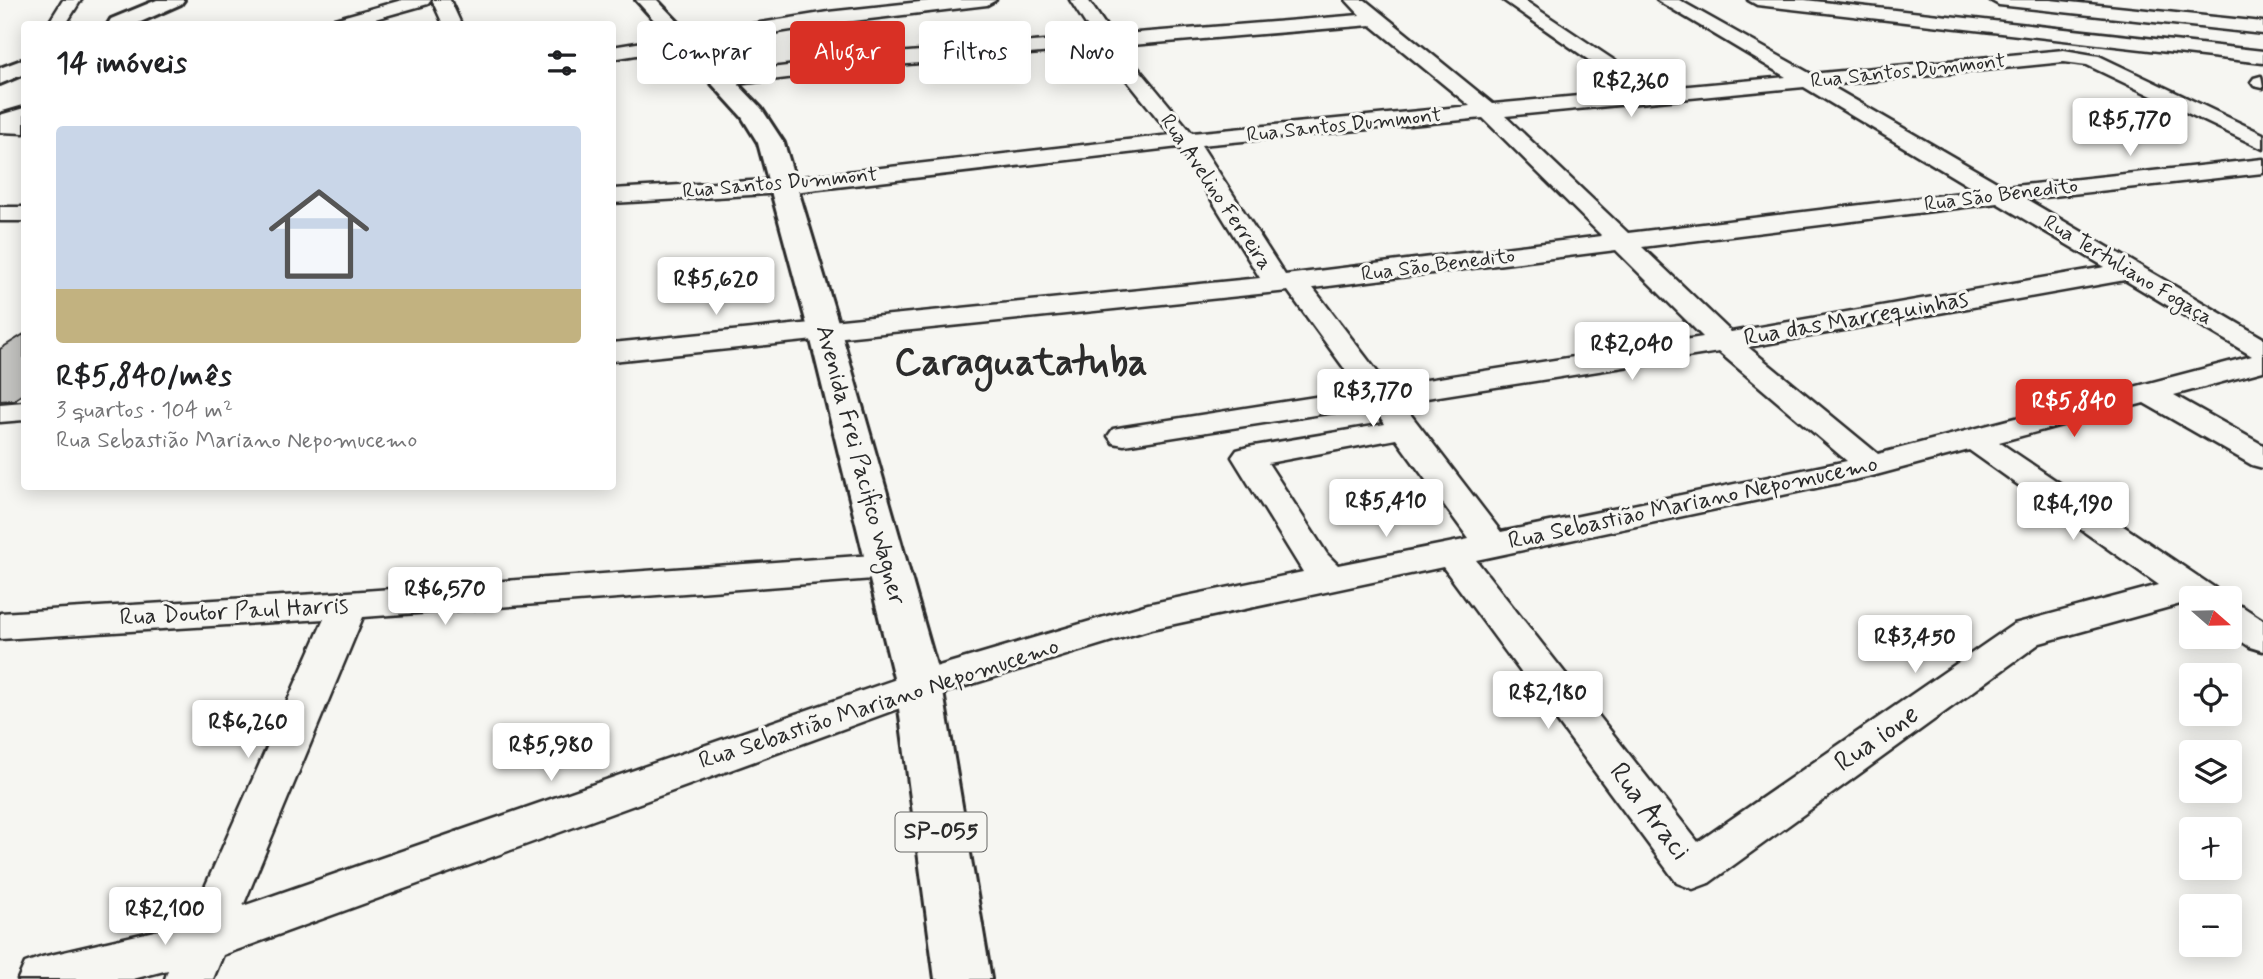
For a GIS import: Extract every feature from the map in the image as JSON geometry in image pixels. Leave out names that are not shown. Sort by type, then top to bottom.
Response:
[{"type":"main road","points":[[126,21],[174,0]]},
{"type":"main road","name":"Avenida Frei Pacifico Wagner","points":[[646,0],[664,21]]},
{"type":"main road","name":"Avenida Frei Pacifico Wagner","points":[[724,84],[752,113],[771,143],[825,332],[919,686],[963,979]]},
{"type":"main road","points":[[0,124],[21,117]]},
{"type":"street","points":[[59,21],[72,0]]},
{"type":"street","points":[[348,21],[422,0]]},
{"type":"street","points":[[441,0],[451,21]]},
{"type":"street","points":[[776,26],[917,3],[986,0]]},
{"type":"street","name":"Rua Avelino Ferreira","points":[[1079,0],[1093,21]]},
{"type":"street","points":[[1355,0],[1374,19],[1487,110],[1725,342],[1872,466]]},
{"type":"street","points":[[1512,0],[1654,96]]},
{"type":"street","name":"Rua Tertuliano Fogaça","points":[[1666,0],[1808,81],[2263,351]]},
{"type":"street","points":[[1757,0],[2263,57]]},
{"type":"street","points":[[1999,0],[2263,28]]},
{"type":"street","points":[[2231,5],[2263,20]]},
{"type":"street","points":[[1138,38],[1374,19]]},
{"type":"street","points":[[776,73],[895,59],[1045,46]]},
{"type":"street","points":[[616,51],[637,48]]},
{"type":"street","name":"Rua Santos Dummont","points":[[616,196],[785,186],[1186,140],[2076,56],[2092,60],[2263,142]]},
{"type":"street","name":"Rua Avelino Ferreira","points":[[1138,81],[1186,140],[1286,283],[1381,398],[1492,545]]},
{"type":"street","points":[[0,124],[21,127]]},
{"type":"street","name":"Rua São Benedito","points":[[616,352],[1286,283],[2001,195],[2263,166]]},
{"type":"street","points":[[0,214],[21,214]]},
{"type":"street","name":"Rua das Marrequinhas","points":[[1124,436],[1381,398],[1725,342],[2130,271]]},
{"type":"street","name":"Rua Sebastião Mariano Nepomucemo","points":[[42,979],[197,960],[919,686],[1148,617],[1872,466],[2263,362]]},
{"type":"street","points":[[2148,393],[2263,458]]},
{"type":"street","points":[[0,413],[21,411]]},
{"type":"street","points":[[1330,579],[1314,562],[1248,457],[1385,433]]},
{"type":"street","points":[[1974,439],[2185,586]]},
{"type":"street","name":"Rua Araci","points":[[1452,554],[1693,870]]},
{"type":"street","name":"Rua Doutor Paul Harris","points":[[0,626],[349,605],[887,566]]},
{"type":"street","name":"Rua ione","points":[[1693,870],[2027,633],[2179,598]]},
{"type":"street","points":[[197,960],[349,605]]},
{"type":"street","points":[[2242,623],[2263,638]]},
{"type":"building","points":[[21,336],[21,395],[14,400],[0,401],[0,349]]},
{"type":"district","name":"Caraguatatuba","points":[[1021,363]]}]
